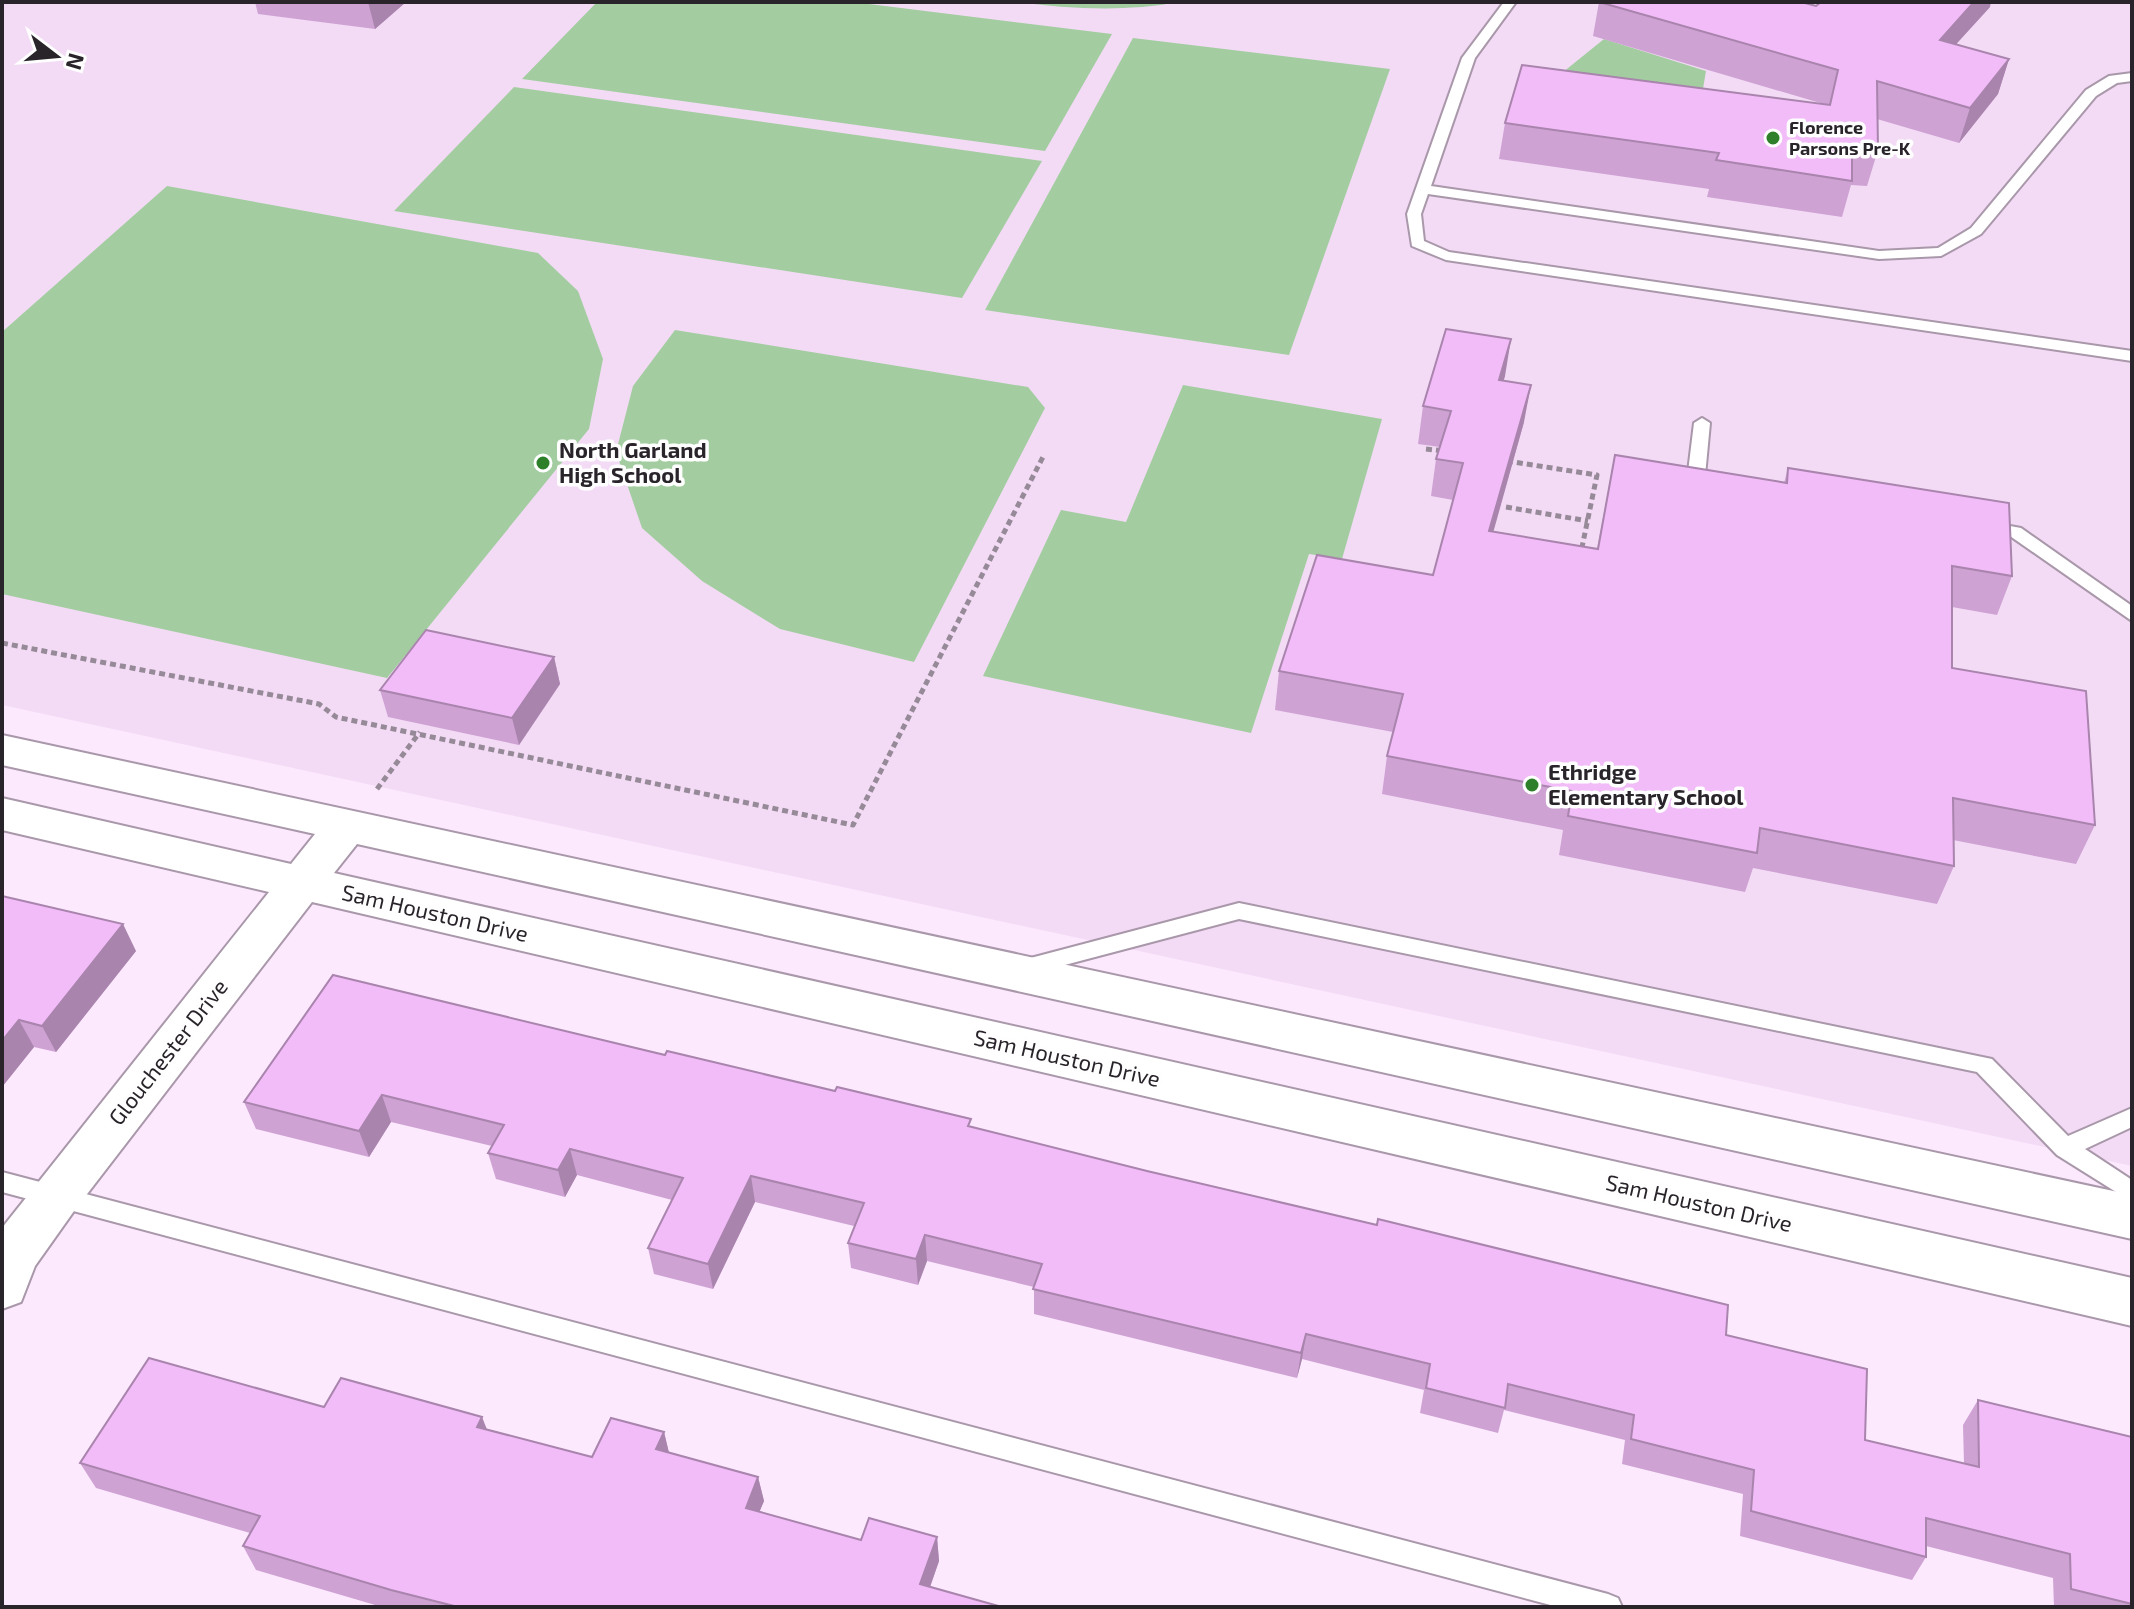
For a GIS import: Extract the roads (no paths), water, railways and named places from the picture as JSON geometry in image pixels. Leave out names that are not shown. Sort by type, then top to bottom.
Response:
[{"type":"street","points":[[2,750],[2132,1217]]},
{"type":"street","name":"Sam Houston Drive","points":[[2,814],[2132,1302]]},
{"type":"street","name":"Glouchester Drive","points":[[2,1286],[11,1257],[56,1196],[346,826]]},
{"type":"lane","points":[[1510,2],[1469,58],[1414,214],[1417,243],[1446,256],[2132,356]]},
{"type":"lane","points":[[1423,189],[1879,255],[1941,252],[1976,231],[2091,93],[2114,79],[2132,77]]},
{"type":"lane","points":[[1702,423],[1696,480],[1727,485]]},
{"type":"lane","points":[[1969,524],[2015,532],[2132,615]]},
{"type":"lane","points":[[1010,972],[1239,911],[1984,1065],[2065,1148],[2132,1192]]},
{"type":"lane","points":[[2065,1148],[2132,1117]]},
{"type":"lane","points":[[2,1182],[1608,1607]]},
{"type":"place","name":"Florence Parsons Pre-K","points":[[1773,138]]},
{"type":"place","name":"North Garland High School","points":[[543,463]]},
{"type":"place","name":"Ethridge Elementary School","points":[[1532,785]]}]
